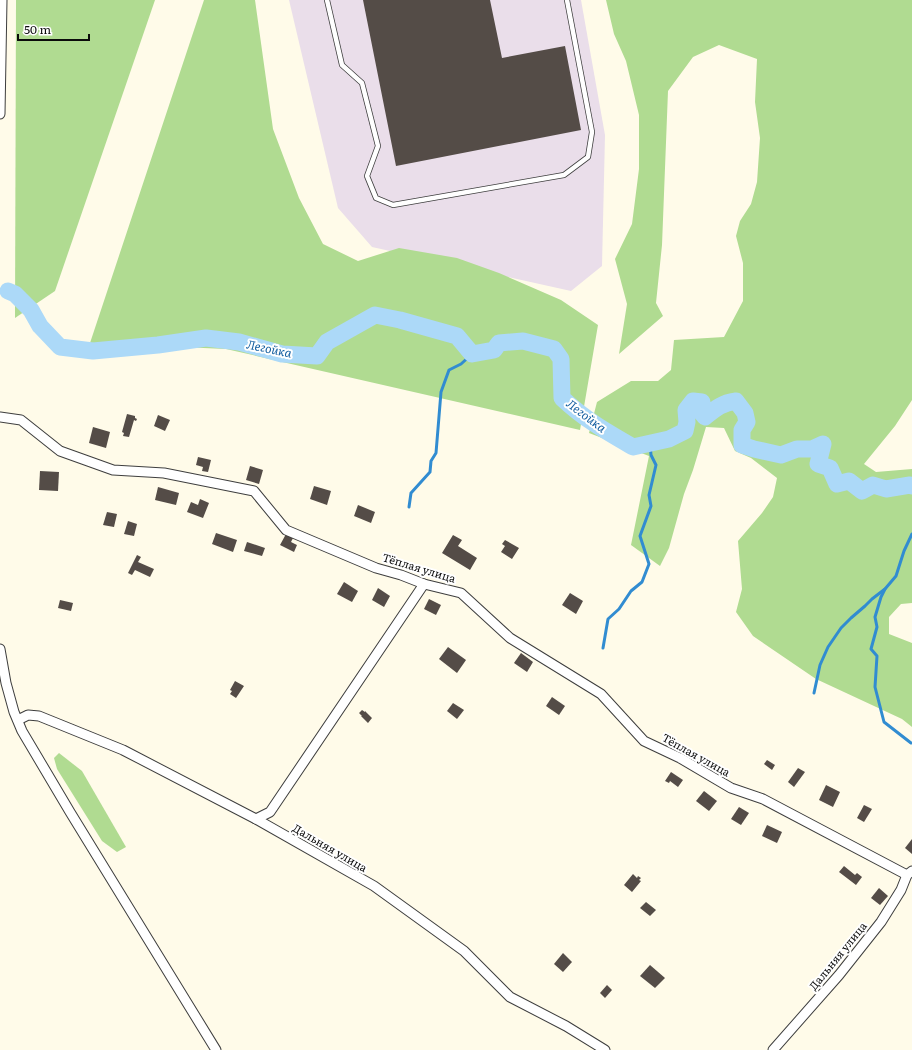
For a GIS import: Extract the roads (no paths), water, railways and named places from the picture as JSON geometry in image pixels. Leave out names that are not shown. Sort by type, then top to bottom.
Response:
[{"type":"street","points":[[0,114],[2,0]]},
{"type":"street","name":"Тёплая улица","points":[[0,417],[21,420],[60,451],[114,470],[164,473],[254,491],[286,530],[376,568],[402,575],[424,584],[460,593],[510,638],[601,694],[644,741],[680,758],[731,788],[763,799],[909,873]]},
{"type":"street","points":[[256,819],[270,812],[424,584]]},
{"type":"street","points":[[0,649],[6,683],[14,712],[22,731],[216,1050]]},
{"type":"street","name":"Дальняя улица","points":[[18,720],[28,715],[39,716],[123,750],[256,819],[374,886],[464,951],[510,997],[566,1026],[605,1050]]},
{"type":"street","name":"Дальняя улица","points":[[773,1050],[839,975],[881,922],[901,890],[909,873]]},
{"type":"lane","points":[[327,0],[342,65],[362,83],[378,146],[367,176],[376,198],[393,205],[564,175],[588,157],[592,132],[567,0]]},
{"type":"waterway","name":"Легойка","points":[[8,291],[15,294],[31,310],[40,326],[60,347],[93,351],[158,345],[206,338],[239,342],[282,354],[317,356],[327,342],[375,315],[400,320],[457,336],[472,354],[494,350],[499,343],[523,341],[554,349],[561,359],[562,398],[587,419],[633,447],[669,439],[685,431],[687,422],[686,410],[693,401],[702,402],[701,412],[705,417],[719,406],[736,401],[745,413],[747,422],[742,430],[742,445],[781,455],[797,449],[812,449],[823,444],[818,464],[830,468],[837,484],[849,481],[862,491],[873,485],[886,489],[910,485],[912,486]]},
{"type":"waterway","points":[[409,507],[411,493],[430,472],[431,461],[436,453],[441,392],[449,370],[461,364],[472,354]]},
{"type":"waterway","points":[[603,648],[608,619],[619,609],[631,591],[642,582],[649,564],[640,536],[651,506],[649,495],[656,465],[651,455],[650,443]]},
{"type":"waterway","points":[[911,743],[884,722],[875,687],[877,656],[871,649],[877,627],[875,617],[881,597],[885,589],[896,576],[904,551],[912,534]]},
{"type":"waterway","points":[[814,693],[820,665],[828,647],[841,628],[885,589]]}]
